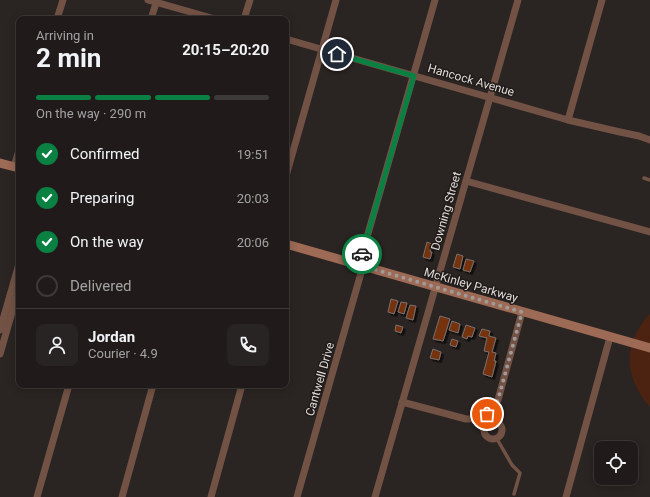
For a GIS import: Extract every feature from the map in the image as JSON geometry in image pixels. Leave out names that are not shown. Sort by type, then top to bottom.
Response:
[{"type":"street","points":[[58,16],[63,0]]},
{"type":"street","points":[[148,0],[205,16]]},
{"type":"street","points":[[245,16],[250,0]]},
{"type":"street","points":[[289,166],[336,0]]},
{"type":"street","name":"Cantwell Drive","points":[[297,497],[435,0]]},
{"type":"street","name":"Downing Street","points":[[375,497],[518,0]]},
{"type":"street","points":[[568,120],[602,0]]},
{"type":"street","points":[[152,16],[156,1]]},
{"type":"street","name":"Hancock Avenue","points":[[289,40],[568,120],[639,136],[650,140]]},
{"type":"street","points":[[0,163],[16,168]]},
{"type":"street","points":[[466,181],[650,232]]},
{"type":"street","name":"McKinley Parkway","points":[[289,245],[650,348]]},
{"type":"street","points":[[0,330],[16,281]]},
{"type":"street","points":[[0,354],[16,298]]},
{"type":"street","points":[[402,402],[466,419],[486,419],[496,421],[501,426],[502,433],[497,438],[489,439],[485,435],[484,429],[486,419],[498,400],[522,312]]},
{"type":"street","points":[[566,497],[610,337]]},
{"type":"street","points":[[37,497],[68,388]]},
{"type":"street","points":[[122,497],[152,388]]},
{"type":"street","points":[[211,497],[241,388]]},
{"type":"lane","points":[[644,178],[650,180]]},
{"type":"lane","points":[[497,438],[512,465],[520,474],[514,494]]},
{"type":"shaded area","points":[[650,314],[650,407],[641,396],[635,385],[631,373],[630,360],[631,348],[635,336],[641,325]]},
{"type":"building","points":[[427,242],[432,244],[430,259],[423,257]]},
{"type":"building","points":[[457,254],[463,256],[460,269],[453,267]]},
{"type":"building","points":[[466,259],[474,261],[470,272],[463,270]]},
{"type":"building","points":[[391,299],[398,301],[394,314],[388,312]]},
{"type":"building","points":[[401,302],[407,303],[404,314],[398,312]]},
{"type":"building","points":[[410,305],[416,306],[413,320],[406,318]]},
{"type":"building","points":[[440,316],[450,319],[443,341],[433,339]]},
{"type":"building","points":[[452,321],[460,324],[458,333],[449,330]]},
{"type":"building","points":[[396,325],[403,327],[401,333],[395,331]]},
{"type":"building","points":[[466,325],[475,328],[472,337],[468,336],[467,339],[462,337]]},
{"type":"building","points":[[482,329],[490,331],[489,336],[496,338],[492,352],[496,353],[494,361],[496,361],[492,377],[483,374],[489,352],[484,351],[487,338],[479,336]]},
{"type":"building","points":[[452,339],[458,341],[456,347],[450,345]]},
{"type":"building","points":[[433,349],[441,352],[439,360],[430,358]]},
{"type":"way so far","points":[[362,254],[359,265],[522,312],[498,400],[495,406],[487,414]]},
{"type":"route","points":[[337,54],[414,76],[362,254]]}]
